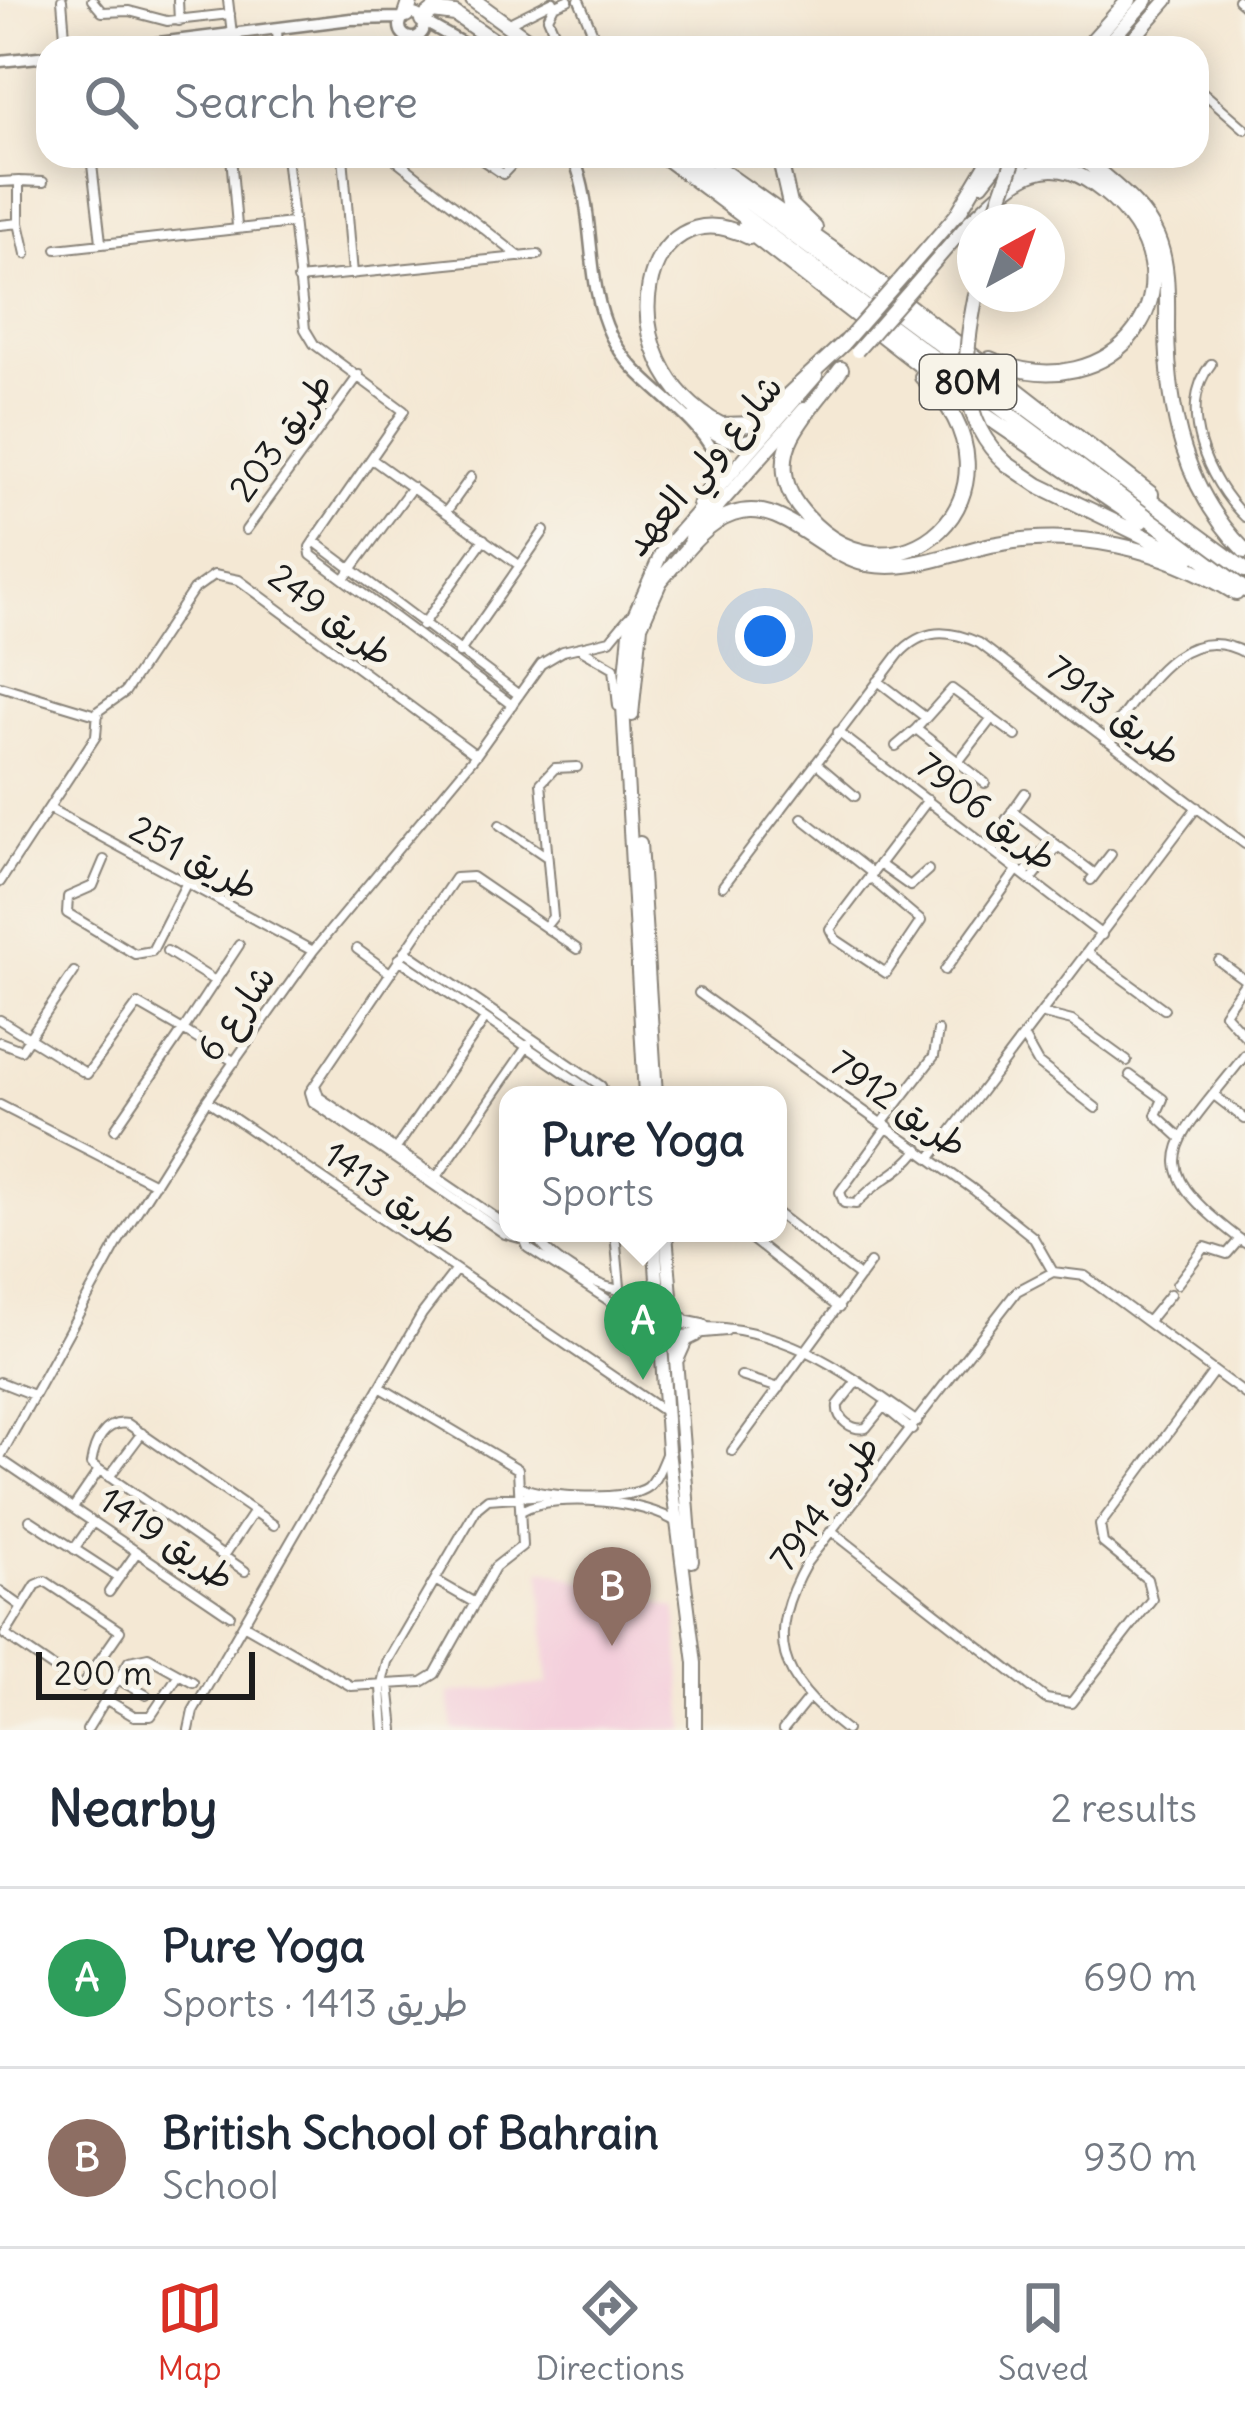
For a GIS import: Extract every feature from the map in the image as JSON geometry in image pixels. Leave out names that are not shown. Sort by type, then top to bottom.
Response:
[{"type":"highway","points":[[450,0],[498,36]]},
{"type":"highway","points":[[473,0],[522,36]]},
{"type":"highway","points":[[485,0],[534,36]]},
{"type":"highway","points":[[1097,36],[1129,0]]},
{"type":"highway","points":[[423,20],[433,11],[448,11],[486,36]]},
{"type":"highway","points":[[665,168],[979,411],[1222,573]]},
{"type":"highway","name":"80M","points":[[679,168],[1244,592]]},
{"type":"highway","name":"80M","points":[[702,168],[1245,570]]},
{"type":"highway","points":[[717,168],[869,274],[1127,470],[1184,526]]},
{"type":"highway","points":[[782,168],[790,204],[869,274]]},
{"type":"highway","points":[[970,204],[987,168]]},
{"type":"highway","points":[[998,204],[1011,168]]},
{"type":"highway","points":[[1095,168],[1128,196],[1157,238],[1166,286],[1170,399],[1178,439],[1214,516],[1245,551]]},
{"type":"highway","points":[[957,341],[1029,372],[1077,370],[1115,351],[1134,333],[1154,287],[1146,240],[1130,217],[1083,176],[1062,169],[1033,172],[985,204]]},
{"type":"highway","points":[[770,249],[736,230],[710,226],[688,233],[666,250],[650,279],[645,312],[656,360],[673,385],[721,425],[757,424],[851,347]]},
{"type":"highway","points":[[824,290],[936,391],[958,422],[969,458],[963,500],[934,538],[914,548],[867,553],[842,544],[790,495],[784,476],[790,438],[841,369]]},
{"type":"highway","points":[[973,312],[966,350],[968,397],[978,431],[1007,464],[1038,485],[1244,592]]},
{"type":"highway","points":[[660,581],[708,529],[734,513],[755,511],[779,517],[844,558],[868,564],[923,563],[992,544],[1080,538],[1171,559],[1244,592]]},
{"type":"main road","points":[[1115,36],[1147,0]]},
{"type":"main road","points":[[1136,35],[1167,0]]},
{"type":"main road","points":[[973,204],[996,168]]},
{"type":"main road","points":[[979,204],[1017,168]]},
{"type":"main road","name":"شارع ولي العهد","points":[[655,1086],[632,682],[641,626],[660,581],[744,474],[841,369],[851,347],[903,276],[957,225]]},
{"type":"main road","name":"شارع ولي العهد","points":[[645,1086],[623,680],[638,596],[682,528],[786,413],[915,286],[957,228]]},
{"type":"main road","points":[[661,1242],[668,1451],[691,1590]]},
{"type":"main road","points":[[662,1242],[669,1267],[672,1307],[666,1332],[676,1365],[699,1730]]},
{"type":"main road","points":[[672,1307],[700,1331],[682,1346],[676,1365]]},
{"type":"street","points":[[62,0],[66,36]]},
{"type":"street","points":[[92,0],[102,12],[179,21],[230,14]]},
{"type":"street","points":[[178,0],[179,21]]},
{"type":"street","points":[[228,0],[232,34]]},
{"type":"street","points":[[513,21],[555,0]]},
{"type":"street","points":[[556,36],[548,18],[554,7],[568,0]]},
{"type":"street","points":[[579,0],[594,36]]},
{"type":"street","points":[[216,36],[407,11],[449,36]]},
{"type":"street","points":[[410,36],[423,20]]},
{"type":"street","points":[[338,22],[374,24],[406,36]]},
{"type":"street","points":[[277,29],[277,36]]},
{"type":"street","points":[[0,61],[36,57]]},
{"type":"street","points":[[1209,98],[1245,129]]},
{"type":"street","points":[[93,168],[101,242]]},
{"type":"street","points":[[232,168],[238,226]]},
{"type":"street","name":"طريق 203","points":[[287,168],[307,334],[404,411],[314,541]]},
{"type":"street","points":[[344,168],[353,274]]},
{"type":"street","points":[[406,168],[520,257]]},
{"type":"street","points":[[577,168],[592,221],[602,313],[613,340],[638,374],[708,442],[716,459],[714,478],[682,528]]},
{"type":"street","points":[[0,182],[43,182]]},
{"type":"street","points":[[19,182],[19,223],[26,254]]},
{"type":"street","points":[[0,224],[19,223]]},
{"type":"street","points":[[57,249],[292,223]]},
{"type":"street","points":[[298,279],[538,255]]},
{"type":"street","points":[[1211,364],[1195,393],[1196,421],[1216,475],[1245,517]]},
{"type":"street","points":[[638,374],[723,440],[750,440],[786,413]]},
{"type":"street","name":"طريق 203","points":[[246,530],[359,375]]},
{"type":"street","points":[[373,460],[519,565]]},
{"type":"street","points":[[446,512],[471,477]]},
{"type":"street","points":[[344,580],[412,487]]},
{"type":"street","points":[[454,661],[544,531]]},
{"type":"street","points":[[417,633],[484,539]]},
{"type":"street","points":[[512,705],[309,553],[314,541],[520,694]]},
{"type":"street","name":"طريق 249","points":[[0,882],[96,736],[96,715],[129,687],[197,585],[227,575],[476,755]]},
{"type":"street","name":"شارع 6","points":[[0,1458],[155,1184],[207,1100],[313,951],[476,755],[551,655],[610,640],[638,596]]},
{"type":"street","name":"طريق 7913","points":[[878,681],[913,639],[944,632],[979,643],[1245,844]]},
{"type":"street","points":[[1106,739],[1180,651],[1215,643],[1245,653]]},
{"type":"street","points":[[576,648],[596,654],[614,668],[625,726]]},
{"type":"street","points":[[723,886],[878,681],[926,717]]},
{"type":"street","points":[[0,686],[96,715]]},
{"type":"street","points":[[896,746],[952,689],[1016,736]]},
{"type":"street","points":[[958,762],[992,718]]},
{"type":"street","points":[[916,728],[985,783]]},
{"type":"street","name":"طريق 7906","points":[[838,732],[1102,935]]},
{"type":"street","points":[[816,763],[856,796]]},
{"type":"street","points":[[545,927],[553,917],[543,777],[555,767],[577,767]]},
{"type":"street","points":[[1025,793],[1009,815],[1054,843],[1093,877],[1111,854]]},
{"type":"street","points":[[802,818],[870,876],[921,921],[886,973],[830,932],[870,876],[928,800]]},
{"type":"street","points":[[931,1158],[1025,1040],[1197,807]]},
{"type":"street","name":"طريق 251","points":[[50,809],[185,886],[313,951]]},
{"type":"street","points":[[500,825],[548,858]]},
{"type":"street","points":[[945,970],[1054,843]]},
{"type":"street","points":[[104,860],[93,886],[68,897],[67,913],[136,954],[152,952],[185,886]]},
{"type":"street","points":[[879,864],[910,886],[928,871]]},
{"type":"street","points":[[499,1220],[393,1152],[319,1097],[315,1085],[460,876],[472,878],[577,949]]},
{"type":"street","points":[[115,1129],[239,945]]},
{"type":"street","points":[[357,949],[390,973]]},
{"type":"street","points":[[167,951],[215,981]]},
{"type":"street","points":[[1089,953],[1164,1010]]},
{"type":"street","points":[[402,955],[589,1086]]},
{"type":"street","points":[[1220,961],[1245,982],[1224,1013],[1245,1036]]},
{"type":"street","points":[[0,1042],[19,1052],[74,972]]},
{"type":"street","name":"طريق 7912","points":[[699,993],[886,1124],[1033,1237],[1053,1272]]},
{"type":"street","points":[[0,1019],[87,1074],[138,1004],[235,1062]]},
{"type":"street","points":[[1044,1014],[1072,1021],[1127,1061]]},
{"type":"street","points":[[393,1152],[488,1015]]},
{"type":"street","points":[[919,1149],[895,1178],[871,1186],[856,1204],[844,1203],[840,1192],[934,1056],[938,1031]]},
{"type":"street","points":[[1025,1040],[1037,1063],[1096,1108]]},
{"type":"street","points":[[499,1086],[529,1043]]},
{"type":"street","points":[[1177,1284],[1205,1247],[1227,1254],[1243,1241],[1199,1210],[1181,1187],[1176,1155],[1181,1138],[1245,1055]]},
{"type":"street","points":[[1130,1075],[1162,1099],[1156,1115],[1181,1138]]},
{"type":"street","points":[[434,1180],[499,1086]]},
{"type":"street","points":[[1214,1095],[1245,1119]]},
{"type":"street","name":"طريق 1413","points":[[207,1100],[665,1412]]},
{"type":"street","points":[[0,1105],[155,1184]]},
{"type":"street","points":[[434,1180],[499,1229]]},
{"type":"street","points":[[787,1221],[860,1277]]},
{"type":"street","points":[[528,1242],[545,1260],[623,1314],[616,1242]]},
{"type":"street","points":[[539,1242],[598,1284],[619,1290]]},
{"type":"street","points":[[755,1242],[839,1308]]},
{"type":"street","points":[[732,1451],[870,1263]]},
{"type":"street","points":[[189,1730],[191,1714],[422,1314],[455,1271]]},
{"type":"street","points":[[1053,1272],[1085,1276],[1245,1394]]},
{"type":"street","name":"طريق 7914","points":[[846,1730],[808,1699],[791,1674],[782,1620],[808,1562],[1017,1291],[1053,1272]]},
{"type":"street","points":[[1148,1321],[1170,1294]]},
{"type":"street","name":"طريق 7914","points":[[666,1332],[764,1334],[809,1350],[915,1426]]},
{"type":"street","points":[[833,1532],[1046,1699],[1071,1702],[1152,1599],[1148,1579],[1103,1543],[1100,1525],[1214,1371]]},
{"type":"street","points":[[741,1376],[779,1388]]},
{"type":"street","points":[[0,1382],[33,1396]]},
{"type":"street","points":[[856,1382],[838,1405],[848,1424],[866,1428],[884,1406]]},
{"type":"street","points":[[243,1624],[343,1683],[390,1684],[433,1676],[498,1563],[522,1546],[520,1474],[509,1462],[380,1387]]},
{"type":"street","name":"طريق 7914","points":[[870,1392],[915,1426]]},
{"type":"street","points":[[0,1423],[15,1428]]},
{"type":"street","name":"طريق 1419","points":[[73,1508],[99,1470],[91,1461],[106,1428],[123,1423],[142,1433]]},
{"type":"street","points":[[110,1477],[142,1433],[274,1525]]},
{"type":"street","points":[[523,1510],[541,1503],[628,1499],[648,1486],[668,1451]]},
{"type":"street","name":"طريق 1419","points":[[0,1458],[230,1615]]},
{"type":"street","points":[[99,1470],[245,1571]]},
{"type":"street","points":[[394,1730],[387,1662],[480,1504],[522,1493],[628,1499],[680,1525]]},
{"type":"street","points":[[224,1556],[254,1511]]},
{"type":"street","points":[[30,1520],[118,1578]]},
{"type":"street","points":[[74,1549],[93,1522]]},
{"type":"street","points":[[109,1592],[137,1552]]},
{"type":"street","points":[[434,1580],[475,1603]]},
{"type":"street","points":[[45,1581],[121,1634],[84,1686],[76,1687],[7,1640],[6,1630],[21,1606],[45,1581]]},
{"type":"street","points":[[0,1591],[21,1606]]},
{"type":"street","points":[[87,1730],[116,1678],[138,1657],[193,1682]]},
{"type":"street","points":[[105,1699],[134,1716],[151,1717],[179,1674]]},
{"type":"street","points":[[116,1678],[146,1695]]},
{"type":"street","points":[[384,1730],[390,1684]]},
{"type":"street","points":[[783,1730],[808,1699]]},
{"type":"shaded area","points":[[541,1569],[676,1608],[685,1730],[453,1730],[449,1693],[548,1684]]},
{"type":"place","name":"Pure Yoga","points":[[643,1380]]},
{"type":"place","name":"British School of Bahrain","points":[[612,1646]]}]
